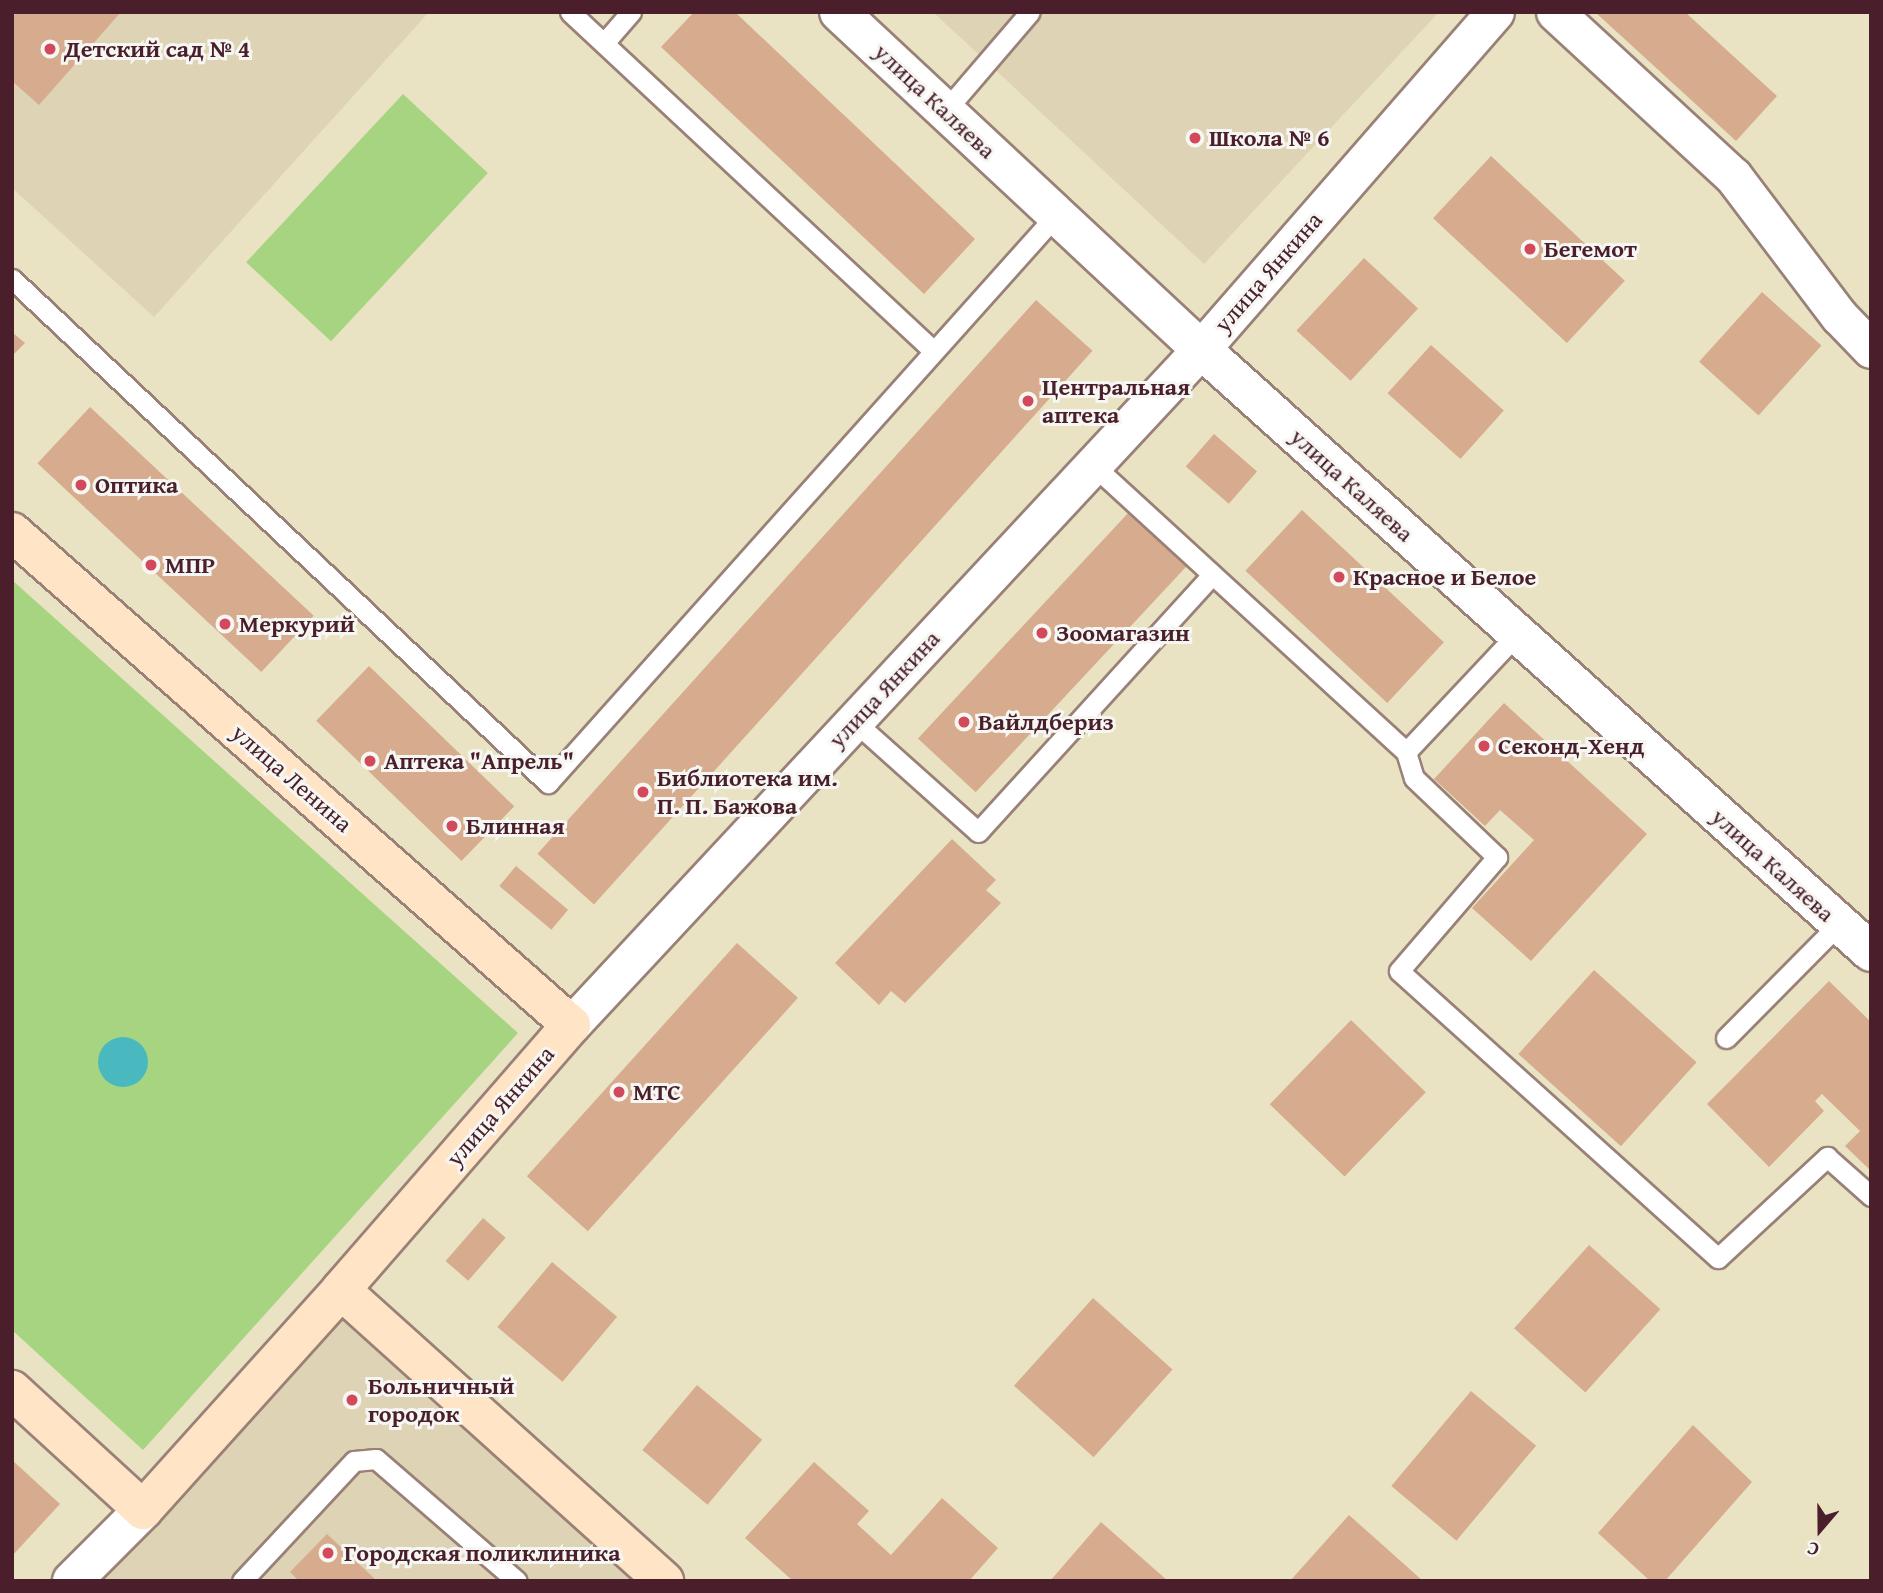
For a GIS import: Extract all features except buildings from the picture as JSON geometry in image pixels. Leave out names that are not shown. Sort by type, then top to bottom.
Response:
[{"type":"main road","name":"улица Ленина","points":[[12,532],[571,1025]]},
{"type":"main road","name":"улица Янкина","points":[[143,1510],[341,1290],[571,1025]]},
{"type":"main road","points":[[341,1290],[664,1581]]},
{"type":"main road","points":[[12,1390],[143,1510]]},
{"type":"street","name":"улица Каляева","points":[[839,12],[1201,349],[1871,952]]},
{"type":"street","name":"улица Янкина","points":[[571,1025],[1201,349],[1495,12]]},
{"type":"street","points":[[1555,12],[1733,176],[1839,316],[1871,349]]},
{"type":"street","name":"улица Янкина","points":[[72,1581],[143,1510]]},
{"type":"lane","points":[[570,12],[933,350]]},
{"type":"lane","points":[[604,44],[631,12]]},
{"type":"lane","points":[[945,111],[1030,12]]},
{"type":"lane","points":[[12,278],[548,782],[1056,215]]},
{"type":"lane","points":[[1093,465],[1406,752],[1414,778],[1497,857],[1399,971],[1718,1258],[1826,1157],[1871,1196]]},
{"type":"lane","points":[[854,721],[978,832],[1212,575]]},
{"type":"lane","points":[[1406,752],[1517,634]]},
{"type":"lane","points":[[1726,1038],[1839,924]]},
{"type":"lane","points":[[242,1581],[354,1461],[376,1459],[517,1581]]},
{"type":"shaded area","points":[[12,12],[429,12],[154,317],[12,188]]},
{"type":"shaded area","name":"Школа № 6","points":[[933,12],[1439,12],[1204,264]]},
{"type":"shaded area","name":"Больничный городок","points":[[341,1290],[664,1581],[73,1581]]},
{"type":"green space","points":[[403,94],[488,173],[331,341],[246,262]]},
{"type":"green space","points":[[12,580],[518,1033],[143,1450],[12,1330]]},
{"type":"water","points":[[123,1037],[140,1045],[148,1062],[140,1079],[123,1087],[106,1079],[98,1062],[106,1045]]},
{"type":"place","name":"Детский сад № 4","points":[[50,49]]},
{"type":"place","name":"Школа № 6","points":[[1195,138]]},
{"type":"place","name":"Бегемот","points":[[1530,249]]},
{"type":"place","name":"Центральная аптека","points":[[1028,401]]},
{"type":"place","name":"Оптика","points":[[81,485]]},
{"type":"place","name":"МПР","points":[[151,565]]},
{"type":"place","name":"Красное и Белое","points":[[1339,577]]},
{"type":"place","name":"Меркурий","points":[[225,624]]},
{"type":"place","name":"Зоомагазин","points":[[1042,633]]},
{"type":"place","name":"Вайлдбериз","points":[[964,722]]},
{"type":"place","name":"Секонд-Хенд","points":[[1484,746]]},
{"type":"place","name":"Аптека \"Апрель\"","points":[[370,761]]},
{"type":"place","name":"Библиотека им. П. П. Бажова","points":[[643,792]]},
{"type":"place","name":"Блинная","points":[[452,826]]},
{"type":"place","name":"МТС","points":[[619,1092]]},
{"type":"place","name":"Больничный городок","points":[[352,1400]]},
{"type":"place","name":"Городская поликлиника","points":[[328,1553]]}]
